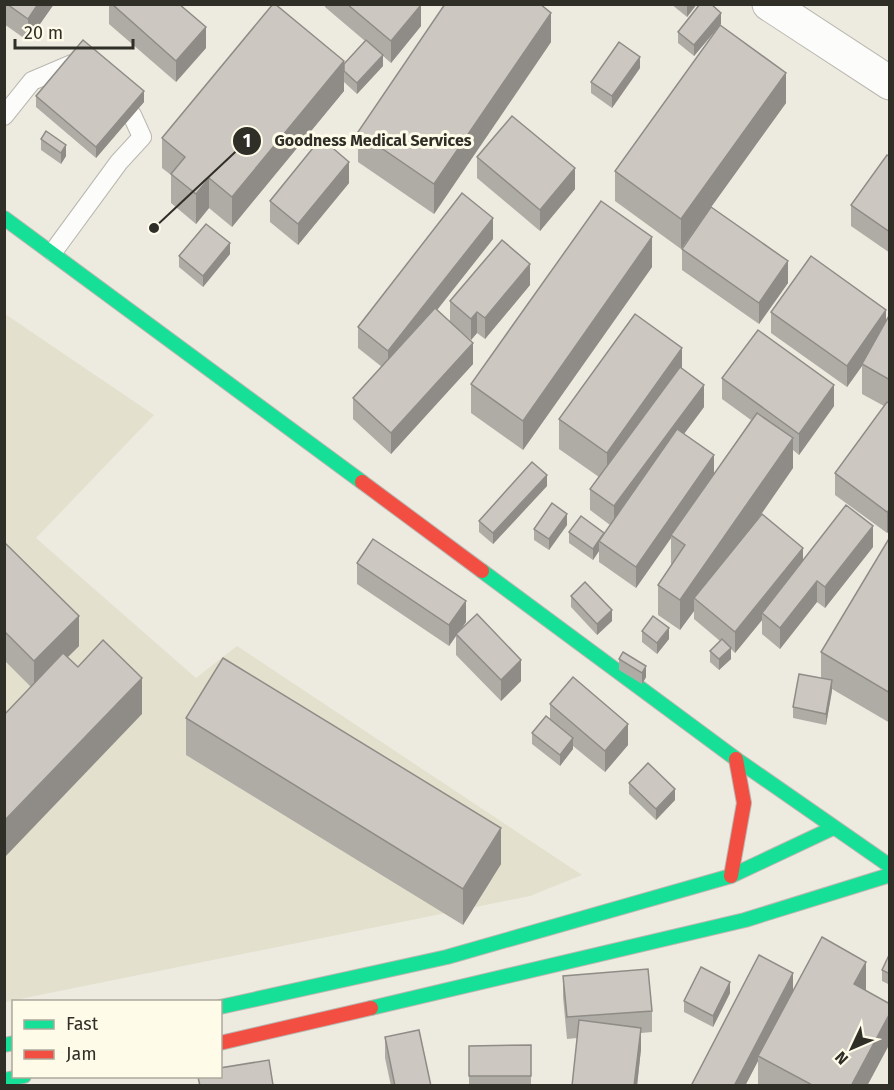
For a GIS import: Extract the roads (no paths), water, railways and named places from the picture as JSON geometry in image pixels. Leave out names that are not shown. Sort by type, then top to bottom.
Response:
[{"type":"main road","points":[[4,218],[736,759],[890,866]]},
{"type":"main road","points":[[731,876],[744,803],[736,759]]},
{"type":"main road","points":[[222,1007],[447,957],[731,876],[833,828]]},
{"type":"main road","points":[[222,1043],[745,920],[890,875]]},
{"type":"street","points":[[769,4],[890,83]]},
{"type":"lane","points":[[4,116],[32,81],[72,64]]},
{"type":"lane","points":[[53,252],[119,162],[142,137],[132,115]]},
{"type":"place","name":"Goodness Medical Services","points":[[154,228]]}]
